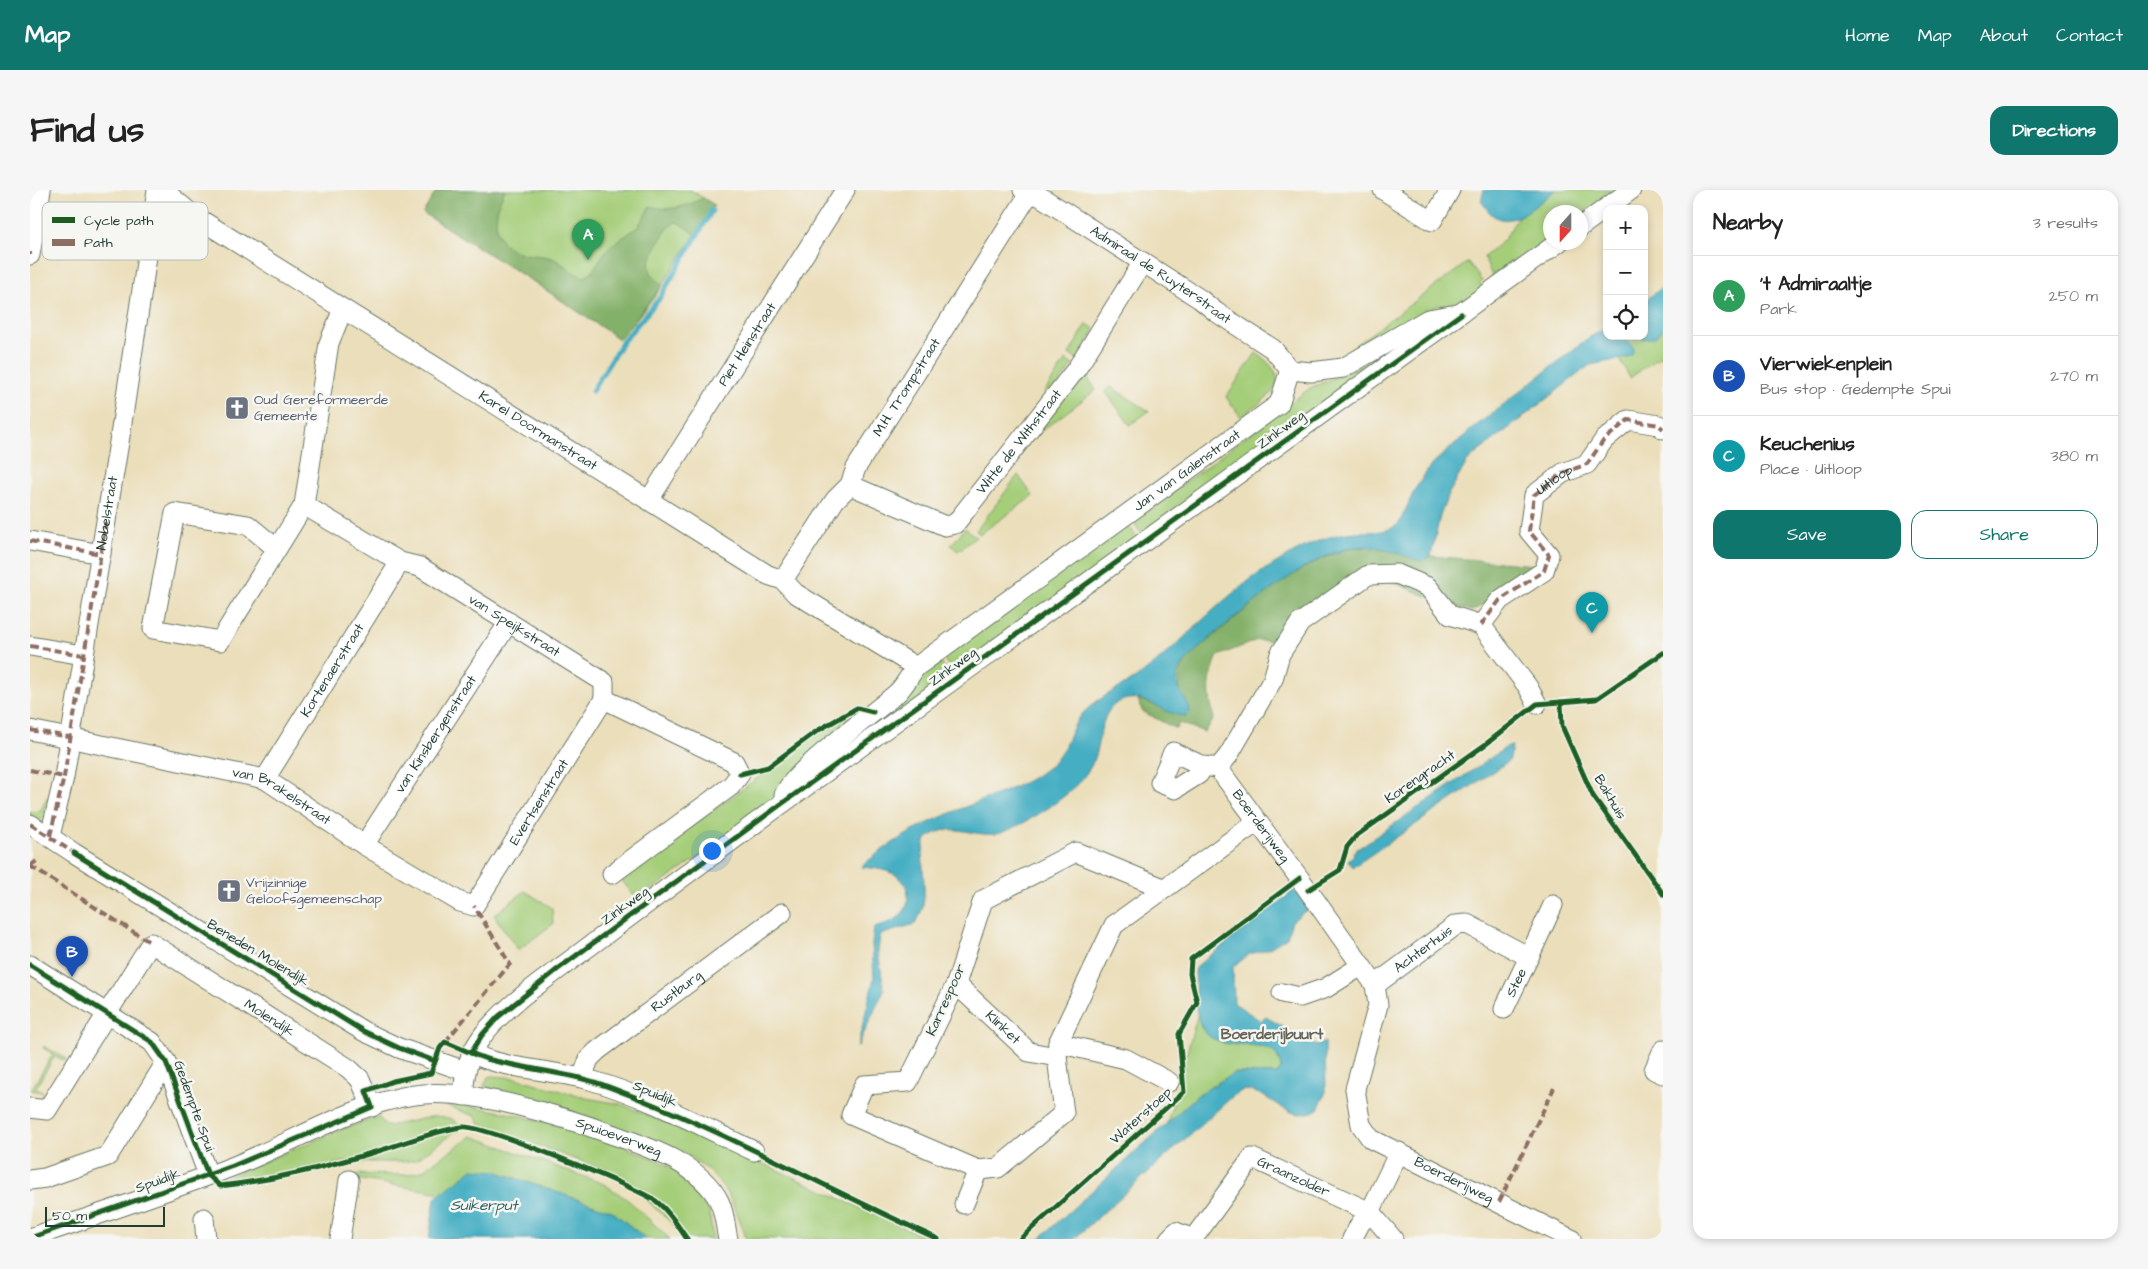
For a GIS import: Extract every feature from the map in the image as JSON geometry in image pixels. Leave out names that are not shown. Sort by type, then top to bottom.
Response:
[{"type":"street","points":[[30,255],[41,190]]},
{"type":"street","name":"Karel Doormanstraat","points":[[163,190],[177,202]]},
{"type":"street","name":"Piet Heinstraat","points":[[649,500],[845,190]]},
{"type":"street","points":[[1383,190],[1432,221],[1450,190]]},
{"type":"street","points":[[1588,221],[1632,190]]},
{"type":"street","name":"Admiraal de Ruyterstraat","points":[[1034,193],[1143,262],[1273,350],[1290,370]]},
{"type":"street","name":"M.H. Trompstraat","points":[[783,580],[835,500],[850,485],[856,468],[1034,193]]},
{"type":"street","name":"Karel Doormanstraat","points":[[208,224],[768,575],[783,580],[795,593],[916,667]]},
{"type":"street","name":"Zinkweg","points":[[471,1052],[486,1029],[513,1004],[780,805],[1548,250]]},
{"type":"street","name":"Nobelstraat","points":[[50,836],[60,800],[101,554],[146,260]]},
{"type":"street","name":"Witte de Withstraat","points":[[850,485],[945,526],[955,524],[1077,368],[1143,262]]},
{"type":"street","points":[[277,549],[248,525],[175,513],[153,629],[220,641],[277,549],[304,505],[329,343],[343,309]]},
{"type":"street","points":[[1290,370],[1311,372],[1343,368],[1428,319],[1460,314]]},
{"type":"street","name":"Jan van Galenstraat","points":[[916,667],[1279,404],[1290,370]]},
{"type":"street","name":"Uitloop","points":[[1481,625],[1500,600],[1544,571],[1549,555],[1529,531],[1534,495],[1564,473],[1587,464],[1604,440],[1628,420],[1659,425],[1663,429]]},
{"type":"street","name":"van Speijkstraat","points":[[304,505],[400,562],[420,567],[604,682],[604,699]]},
{"type":"street","points":[[30,541],[101,554]]},
{"type":"street","name":"Kortenaerstraat","points":[[265,779],[400,562]]},
{"type":"street","name":"Boerderijweg","points":[[1481,625],[1450,615],[1428,588],[1397,574],[1379,573],[1361,578],[1300,623],[1280,654],[1273,679],[1228,756],[1211,767],[1257,822],[1375,985],[1378,1005],[1355,1089],[1361,1125],[1371,1139],[1571,1239]]},
{"type":"street","name":"van Kinsbergenstraat","points":[[364,845],[509,622]]},
{"type":"street","points":[[1481,625],[1528,687],[1537,704]]},
{"type":"street","points":[[30,646],[83,655]]},
{"type":"street","name":"Zinkweg","points":[[780,805],[786,790],[803,771],[899,691],[916,667]]},
{"type":"street","points":[[604,699],[734,762],[740,774],[731,786],[612,874]]},
{"type":"street","name":"Evertsenstraat","points":[[474,906],[604,699]]},
{"type":"street","name":"van Brakelstraat","points":[[30,730],[265,779],[364,845],[460,902],[474,906]]},
{"type":"street","points":[[964,1204],[978,1170],[998,1168],[1064,1113],[1057,1050],[1114,925],[1257,822]]},
{"type":"street","name":"Beneden Molendijk","points":[[30,824],[74,853],[363,1030],[399,1048],[465,1071]]},
{"type":"street","name":"Karrespoor","points":[[978,1170],[851,1115],[864,1085],[908,1082],[956,984],[983,900],[1076,852],[1163,888]]},
{"type":"street","points":[[1529,957],[1553,905]]},
{"type":"street","name":"Rustburg","points":[[582,1078],[590,1059],[597,1051],[782,913]]},
{"type":"street","name":"Achterhuis","points":[[1375,985],[1456,925],[1467,924],[1529,957]]},
{"type":"street","name":"Molendijk","points":[[106,1014],[151,943],[336,1059],[360,1079],[369,1099]]},
{"type":"street","name":"Stee","points":[[1504,1009],[1529,957]]},
{"type":"street","name":"Gedempte Spui","points":[[30,965],[152,1042],[166,1062],[208,1175]]},
{"type":"street","points":[[1282,993],[1300,997],[1326,988],[1361,966]]},
{"type":"street","name":"Klinket","points":[[956,984],[1029,1052],[1057,1050]]},
{"type":"street","points":[[30,1108],[47,1110],[106,1014]]},
{"type":"street","points":[[1057,1050],[1126,1059],[1169,1082]]},
{"type":"street","points":[[1663,1050],[1654,1070],[1663,1074]]},
{"type":"street","points":[[464,1096],[465,1071],[471,1052]]},
{"type":"street","name":"Spuidijk","points":[[471,1052],[490,1060],[582,1078],[642,1100],[754,1151]]},
{"type":"street","points":[[30,1180],[45,1178],[108,1156],[166,1062]]},
{"type":"street","name":"Spuidijk","points":[[30,1238],[208,1175],[369,1099],[395,1099],[423,1094],[464,1096]]},
{"type":"street","name":"Spuioeverweg","points":[[464,1096],[579,1123],[632,1142],[682,1165],[704,1180],[715,1195],[722,1209],[728,1239]]},
{"type":"street","points":[[1352,1239],[1360,1224],[1370,1212],[1398,1152]]},
{"type":"street","name":"Graanzolder","points":[[1169,1239],[1176,1232],[1193,1239],[1252,1158],[1370,1212],[1393,1239]]},
{"type":"street","points":[[340,1239],[349,1180]]},
{"type":"street","points":[[204,1218],[206,1239]]},
{"type":"green space","points":[[437,190],[691,190],[714,205],[654,298],[619,339],[534,282],[423,213]]},
{"type":"green space","points":[[437,190],[505,190],[496,218],[499,235],[504,243],[511,249],[521,253],[552,258],[584,277],[590,274],[609,247],[638,227],[650,206],[664,209],[677,208],[703,198],[714,205],[696,234],[677,222],[664,234],[652,255],[649,266],[652,274],[662,286],[619,339],[534,282],[423,213]]},
{"type":"green space","points":[[1556,190],[1616,190],[1588,210],[1588,205],[1543,205],[1543,242],[1493,278],[1484,257],[1504,240],[1518,217]]},
{"type":"green space","points":[[1468,262],[1482,281],[1480,283],[1484,289],[1460,304],[1438,306],[1429,310],[1352,358],[1327,366]]},
{"type":"green space","points":[[1087,324],[1095,329],[1077,359],[1069,354]]},
{"type":"green space","points":[[1663,327],[1663,354],[1630,378],[1619,359],[1627,358],[1634,348],[1626,340],[1648,340],[1648,337],[1661,332]]},
{"type":"green space","points":[[1424,332],[1144,537],[1133,522],[1310,388],[1348,372]]},
{"type":"green space","points":[[1256,353],[1275,372],[1277,380],[1275,388],[1269,395],[1241,417],[1226,397]]},
{"type":"green space","points":[[1066,360],[1073,365],[1049,396],[1044,393]]},
{"type":"green space","points":[[1082,370],[1096,390],[1036,435]]},
{"type":"green space","points":[[1111,387],[1149,411],[1130,425],[1105,391]]},
{"type":"green space","points":[[1018,475],[1033,496],[980,534],[976,531]]},
{"type":"green space","points":[[1128,525],[1139,540],[955,674],[941,656],[1122,527],[1124,529]]},
{"type":"green space","points":[[965,528],[976,537],[958,551],[951,545]]},
{"type":"green space","points":[[1358,547],[1431,556],[1535,565],[1538,569],[1536,573],[1472,611],[1446,604],[1366,571],[1282,632],[1275,641],[1257,640],[1218,656],[1210,680],[1214,719],[1205,732],[1179,723],[1176,729],[1142,711],[1138,699],[1182,716],[1179,676],[1186,661],[1194,652],[1251,605],[1292,575],[1336,553]]},
{"type":"green space","points":[[941,663],[951,677],[805,779],[893,705],[924,675]]},
{"type":"green space","points":[[859,712],[788,779],[764,812],[637,900],[620,878],[818,734]]},
{"type":"green space","points":[[47,797],[51,799],[46,818],[37,820],[30,818],[30,811],[41,810]]},
{"type":"green space","points":[[525,891],[552,908],[553,924],[518,950],[494,915]]},
{"type":"green space","points":[[1198,1013],[1201,1028],[1216,1039],[1229,1044],[1257,1046],[1273,1051],[1278,1058],[1281,1068],[1277,1074],[1234,1073],[1199,1094],[1167,1123]]},
{"type":"green space","points":[[44,1046],[66,1059],[65,1061],[55,1056],[36,1087],[43,1092],[31,1090],[53,1054],[43,1048]]},
{"type":"green space","points":[[488,1077],[516,1078],[586,1098],[620,1104],[735,1151],[930,1239],[746,1239],[726,1191],[713,1175],[694,1160],[658,1143],[594,1119],[484,1086]]},
{"type":"green space","points":[[441,1104],[499,1111],[536,1120],[575,1130],[648,1156],[677,1171],[701,1190],[709,1210],[713,1239],[689,1239],[636,1190],[609,1172],[480,1124],[475,1116]]},
{"type":"green space","points":[[435,1116],[452,1119],[462,1127],[415,1160],[402,1162],[346,1162],[242,1179],[225,1178],[340,1130],[379,1117],[385,1126],[389,1126]]},
{"type":"green space","points":[[472,1136],[604,1184],[628,1200],[670,1239],[646,1239],[612,1211],[455,1183],[442,1193],[356,1179],[357,1174],[403,1175],[420,1172]]},
{"type":"water","points":[[1484,190],[1556,190],[1518,217],[1502,219],[1492,215],[1481,201]]},
{"type":"water","points":[[1663,287],[1663,327],[1658,334],[1649,339],[1648,339],[1648,298]]},
{"type":"water","points":[[1603,330],[1603,340],[1626,340],[1634,348],[1632,355],[1627,358],[1590,365],[1467,462],[1448,495],[1440,516],[1431,556],[1421,561],[1397,553],[1363,546],[1331,554],[1309,565],[1237,616],[1184,663],[1177,680],[1189,707],[1190,712],[1186,716],[1171,713],[1143,700],[1128,699],[1118,702],[1105,717],[1090,768],[1074,787],[1053,805],[1017,826],[996,834],[946,830],[926,839],[923,850],[924,893],[921,914],[915,924],[880,935],[878,952],[884,990],[857,1048],[874,978],[872,944],[874,928],[897,918],[905,910],[908,897],[903,881],[893,873],[861,867],[881,851],[914,830],[1027,781],[1050,766],[1060,754],[1084,712],[1144,672],[1221,603],[1271,566],[1298,550],[1327,538],[1347,533],[1382,531],[1395,526],[1400,522],[1415,489],[1432,464],[1472,429],[1588,338]]},
{"type":"water","points":[[1508,746],[1512,746],[1510,760],[1353,867],[1348,860],[1354,855],[1353,852]]},
{"type":"water","points":[[1294,890],[1308,909],[1292,921],[1287,937],[1268,949],[1250,954],[1233,967],[1234,1003],[1261,1021],[1266,1017],[1316,1046],[1325,1042],[1326,1092],[1318,1109],[1298,1114],[1288,1111],[1253,1092],[1243,1090],[1233,1096],[1074,1239],[1039,1239],[1199,1094],[1234,1073],[1277,1074],[1281,1068],[1277,1056],[1270,1050],[1259,1046],[1220,1041],[1210,1037],[1202,1028],[1196,1007],[1195,970],[1198,965]]},
{"type":"water","name":"Suikerput","points":[[473,1169],[495,1171],[612,1211],[646,1239],[429,1239],[435,1198]]},
{"type":"waterway","points":[[592,391],[623,341],[659,299],[712,211],[710,210]]},
{"type":"marked path","points":[[1481,625],[1500,600],[1544,571],[1549,555],[1529,531],[1534,495],[1563,473],[1587,464],[1604,440],[1628,420],[1659,425],[1663,429]]},
{"type":"marked path","points":[[50,836],[64,777],[106,522]]},
{"type":"marked path","points":[[30,541],[101,554]]},
{"type":"marked path","points":[[30,646],[83,655]]},
{"type":"marked path","points":[[30,730],[69,737]]},
{"type":"marked path","points":[[30,770],[64,777]]},
{"type":"marked path","points":[[30,824],[74,853]]},
{"type":"marked path","points":[[30,866],[38,860]]},
{"type":"marked path","points":[[30,866],[151,943]]},
{"type":"marked path","points":[[445,1042],[510,964],[474,906]]},
{"type":"marked path","points":[[1499,1202],[1554,1088]]},
{"type":"cycle path","points":[[471,1053],[482,1035],[498,1017],[558,969],[780,805],[1461,314]]},
{"type":"cycle path","name":"Korengracht","points":[[1308,890],[1340,870],[1347,847],[1356,836],[1486,744],[1537,704],[1596,699],[1663,653]]},
{"type":"cycle path","name":"Bakhuis","points":[[1561,702],[1562,726],[1593,796],[1663,894]]},
{"type":"cycle path","points":[[740,774],[768,767],[817,731],[857,708],[873,712]]},
{"type":"cycle path","points":[[74,853],[363,1031],[399,1048],[435,1061]]},
{"type":"cycle path","name":"Waterstoep","points":[[1020,1239],[1184,1092],[1179,1034],[1197,1002],[1190,974],[1191,959],[1300,878]]},
{"type":"cycle path","points":[[30,965],[152,1042],[166,1062],[208,1175],[220,1186],[279,1177],[317,1168],[462,1127],[498,1135],[527,1145],[643,1194],[656,1201],[665,1209],[687,1239]]},
{"type":"cycle path","points":[[30,1238],[233,1166],[372,1107],[366,1091],[393,1081],[431,1073],[440,1048],[445,1042],[487,1059],[564,1074],[609,1087],[693,1122],[938,1239]]},
{"type":"place","name":"'t Admiraaltje","points":[[588,260]]},
{"type":"place","name":"Oud Gereformeerde Gemeente","points":[[237,408]]},
{"type":"place","name":"Keuchenius","points":[[1592,633]]},
{"type":"place","name":"Vrijzinnige Geloofsgemeenschap","points":[[229,891]]},
{"type":"place","name":"Vierwiekenplein","points":[[72,977]]},
{"type":"district","name":"Boerderijbuurt","points":[[1272,1034]]}]
